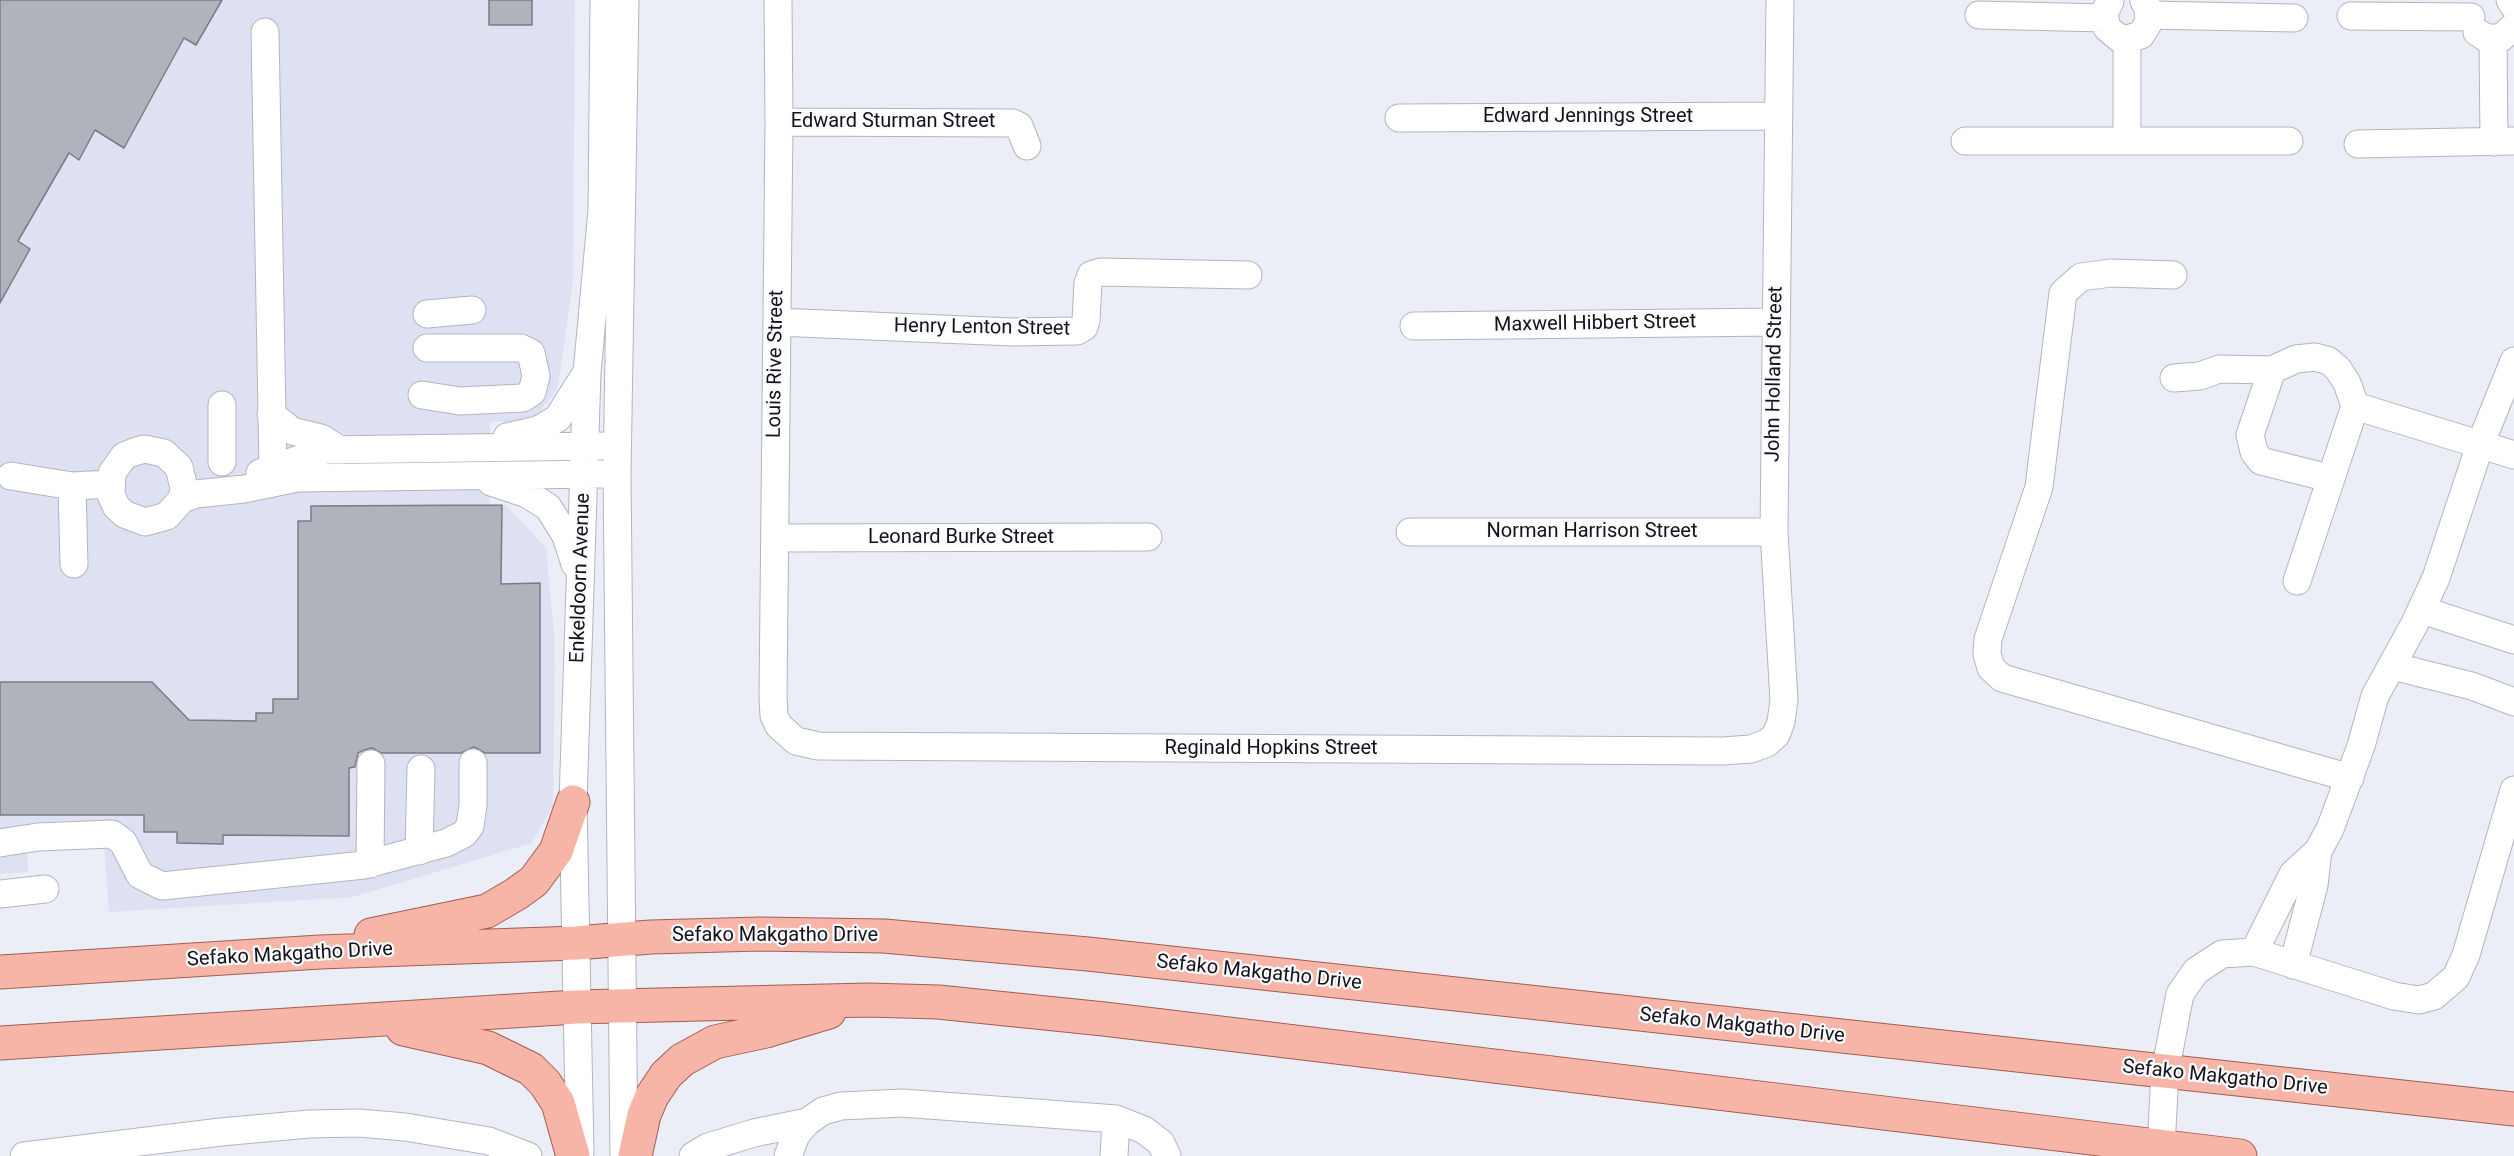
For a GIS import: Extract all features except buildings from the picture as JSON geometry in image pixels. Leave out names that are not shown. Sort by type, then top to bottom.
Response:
[{"type":"main road","points":[[320,952],[393,930],[474,914],[496,907],[525,888],[541,873],[562,839],[573,802]]},
{"type":"main road","name":"Sefako Makgatho Drive","points":[[0,972],[320,952],[576,943],[621,939],[760,934],[884,936],[1088,954],[2514,1109]]},
{"type":"main road","points":[[635,1156],[644,1115],[657,1085],[688,1056],[715,1042],[766,1031],[868,1000]]},
{"type":"main road","points":[[0,1043],[576,1007],[868,1000],[938,1002],[1073,1015],[2240,1156]]},
{"type":"main road","points":[[357,1020],[460,1041],[499,1052],[521,1063],[545,1083],[558,1103],[573,1156]]},
{"type":"street","name":"Enkeldoorn Avenue","points":[[580,1156],[573,802],[587,373],[602,210],[604,0]]},
{"type":"street","name":"Enkeldoorn Avenue","points":[[624,1156],[617,446],[625,0]]},
{"type":"street","name":"Louis Rive Street","points":[[778,0],[779,122],[773,697],[774,716],[779,726]]},
{"type":"street","name":"John Holland Street","points":[[1767,743],[1776,735],[1784,700],[1774,532],[1780,0]]},
{"type":"street","points":[[2510,0],[2514,6]]},
{"type":"street","points":[[1979,15],[2107,9],[2112,34],[2127,39],[2134,38],[2146,29],[2147,8],[2294,18]]},
{"type":"street","points":[[2351,16],[2474,9],[2479,34],[2504,33],[2504,141],[2358,144]]},
{"type":"street","points":[[265,32],[269,129],[273,469]]},
{"type":"street","points":[[2127,39],[2127,140]]},
{"type":"street","name":"Edward Jennings Street","points":[[1399,118],[1778,116]]},
{"type":"street","name":"Edward Sturman Street","points":[[779,122],[1013,123],[1022,131],[1027,146]]},
{"type":"street","points":[[1965,141],[2289,141]]},
{"type":"street","name":"Henry Lenton Street","points":[[777,322],[1012,332],[1077,331],[1084,327],[1086,320],[1088,283],[1091,275],[1101,272],[1248,276]]},
{"type":"street","points":[[2173,275],[2111,273],[2081,277],[2063,293],[2039,487],[1988,639],[1987,654],[1991,668],[2002,678],[2350,778]]},
{"type":"street","points":[[428,314],[472,310]]},
{"type":"street","name":"Maxwell Hibbert Street","points":[[1414,326],[1776,322]]},
{"type":"street","points":[[422,395],[460,401],[523,398],[532,392],[536,376],[531,352],[521,348],[428,348]]},
{"type":"street","points":[[2174,378],[2200,376],[2219,369],[2272,370],[2296,359],[2315,357],[2329,361],[2347,383],[2355,406],[2329,478],[2297,581]]},
{"type":"street","points":[[2254,952],[2293,874],[2318,851],[2330,830],[2350,778],[2375,696],[2422,610],[2436,578],[2480,445],[2514,360]]},
{"type":"street","points":[[2272,370],[2250,435],[2254,452],[2261,461],[2329,478]]},
{"type":"street","points":[[478,447],[548,425],[565,410],[587,373]]},
{"type":"street","points":[[222,405],[222,462]]},
{"type":"street","points":[[2355,406],[2514,455]]},
{"type":"street","points":[[271,414],[292,431],[321,438],[340,450]]},
{"type":"street","points":[[617,446],[315,452],[273,469],[242,478],[220,481],[194,477],[164,453],[144,449],[124,456],[117,464],[110,484],[111,495],[124,514],[145,522],[167,516],[182,499],[202,492],[244,489],[297,478],[617,474]]},
{"type":"street","points":[[179,467],[184,488],[182,499]]},
{"type":"street","points":[[470,475],[527,494],[548,507],[566,536],[581,588]]},
{"type":"street","points":[[10,476],[72,486],[110,484]]},
{"type":"street","points":[[72,486],[74,564]]},
{"type":"street","name":"Norman Harrison Street","points":[[1410,532],[1774,532]]},
{"type":"street","name":"Leonard Burke Street","points":[[775,538],[1148,537]]},
{"type":"street","points":[[2422,610],[2514,640]]},
{"type":"street","points":[[2392,666],[2472,686],[2514,702]]},
{"type":"street","name":"Reginald Hopkins Street","points":[[779,726],[796,741],[818,746],[1723,751],[1751,749],[1767,743]]},
{"type":"street","points":[[370,864],[371,764]]},
{"type":"street","points":[[0,843],[38,837],[112,834],[123,843],[140,875],[162,886],[370,864],[447,843],[464,834],[470,826],[473,805],[473,764]]},
{"type":"street","points":[[419,851],[421,769]]},
{"type":"street","points":[[2162,1148],[2165,1072],[2180,994],[2196,971],[2222,954],[2254,952],[2407,1000],[2434,996],[2456,977],[2466,955],[2514,790]]},
{"type":"street","points":[[2293,965],[2314,885],[2318,851]]},
{"type":"street","points":[[0,894],[45,890]]},
{"type":"street","points":[[796,1155],[796,1135],[807,1122],[823,1111],[841,1106],[902,1103],[1116,1119],[1144,1130],[1161,1143],[1167,1156]]},
{"type":"street","points":[[1114,1156],[1116,1119]]},
{"type":"street","points":[[693,1156],[708,1147],[754,1133],[807,1122]]},
{"type":"street","points":[[24,1156],[222,1144],[309,1124],[359,1123],[424,1130],[519,1152]]},
{"type":"street","points":[[483,1156],[519,1152]]},
{"type":"shaded area","points":[[0,0],[575,0],[573,281],[559,380],[556,391],[549,401],[529,421],[490,422],[490,504],[506,505],[546,548],[555,644],[553,806],[532,843],[353,897],[109,912],[104,841],[27,845],[28,872],[0,874]]}]
